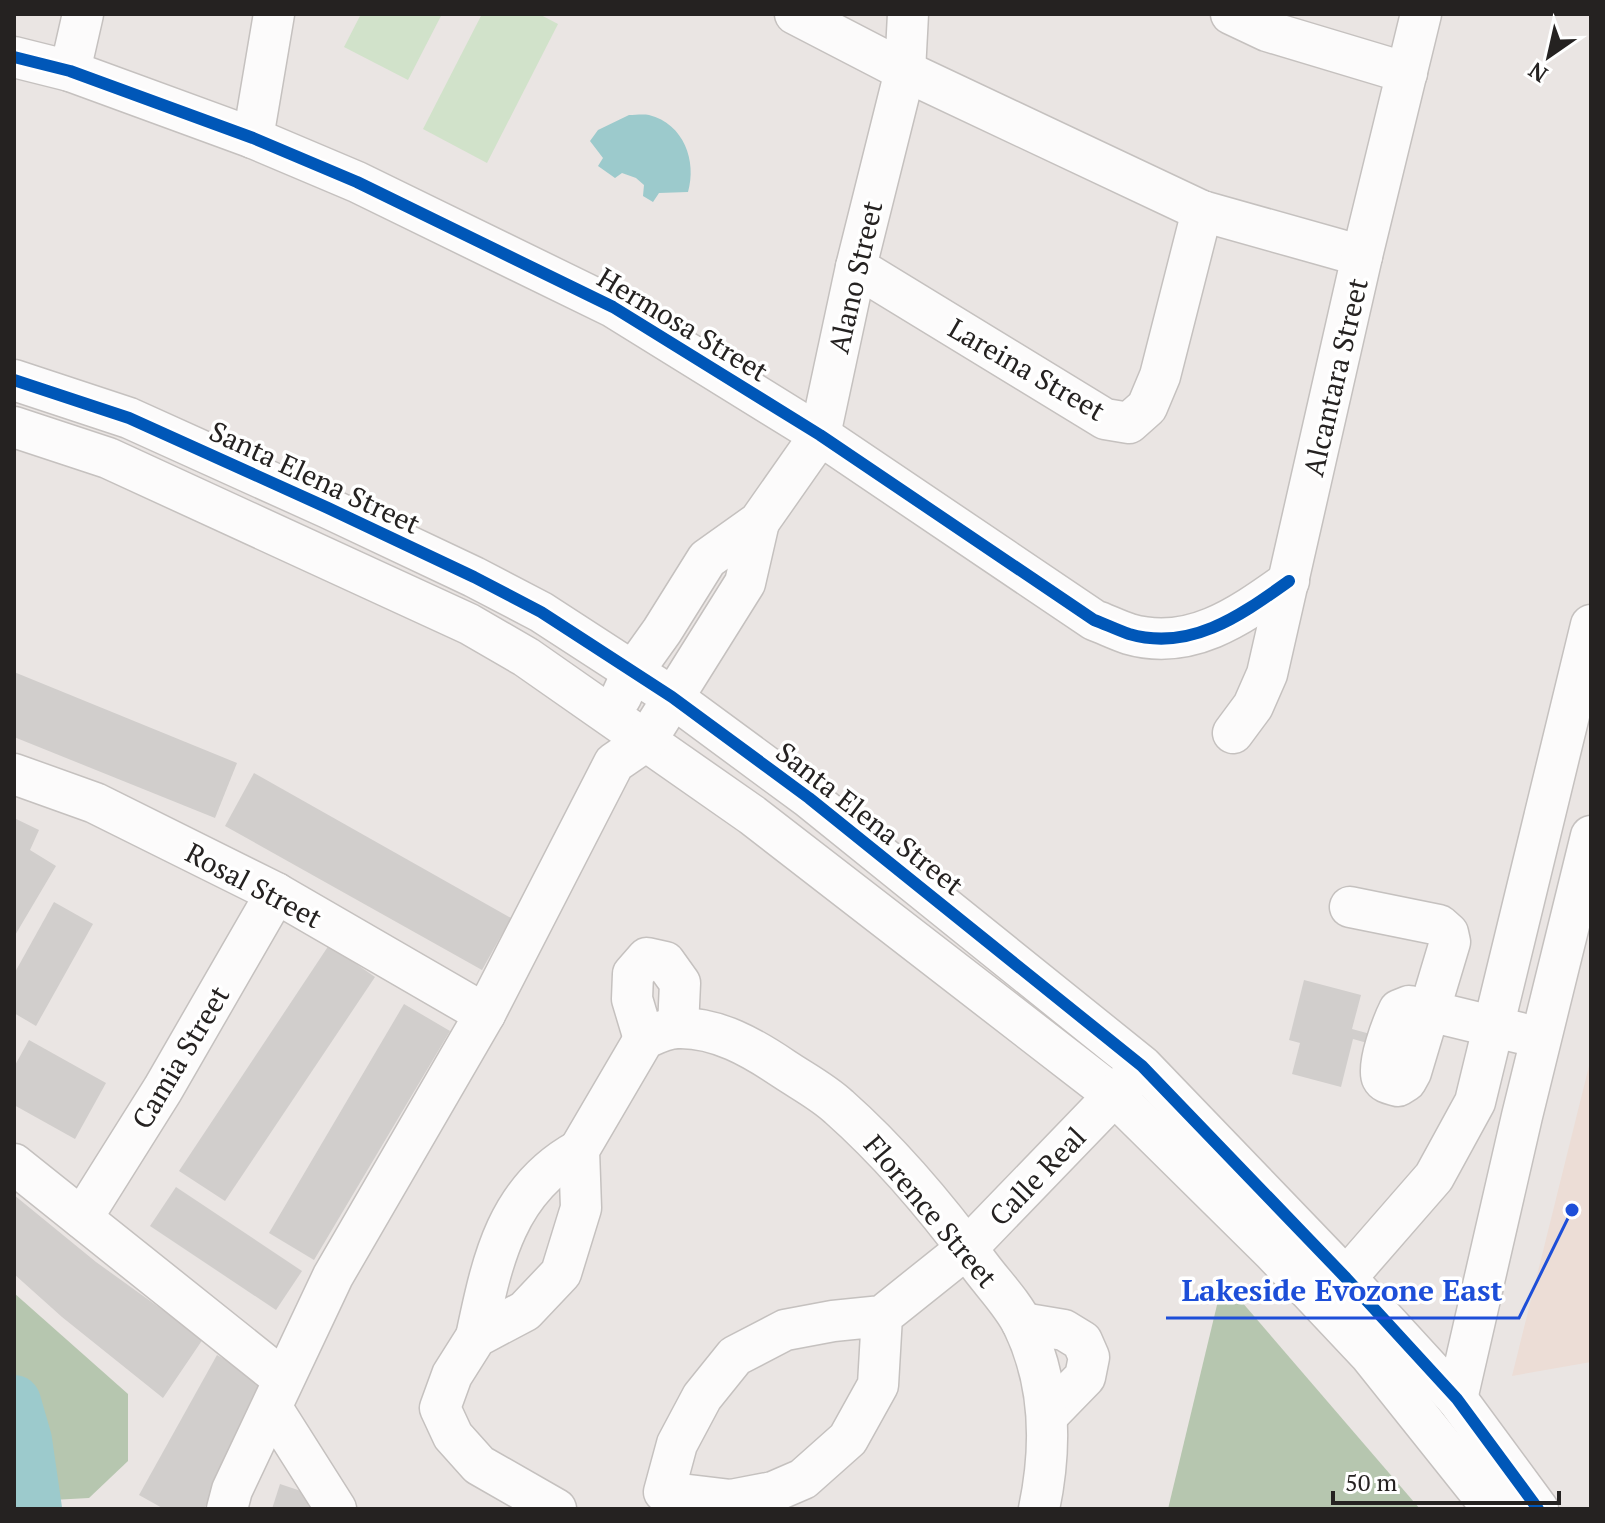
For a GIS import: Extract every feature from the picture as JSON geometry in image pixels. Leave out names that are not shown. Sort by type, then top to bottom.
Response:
[{"type":"street","points":[[70,71],[83,14]]},
{"type":"street","points":[[253,138],[274,14]]},
{"type":"street","points":[[795,14],[905,71],[1202,211],[1362,256]]},
{"type":"street","name":"Alano Street","points":[[759,522],[820,435],[856,267],[905,71],[908,14]]},
{"type":"street","name":"Alcantara Street","points":[[1233,733],[1253,706],[1267,674],[1362,256],[1421,14]]},
{"type":"street","points":[[1240,16],[1267,31],[1407,73]]},
{"type":"street","name":"Hermosa Street","points":[[14,57],[70,71],[253,138],[357,182],[613,307],[820,435],[1094,620],[1131,635],[1177,638],[1215,628],[1248,610],[1289,581]]},
{"type":"street","name":"Lareina Street","points":[[856,267],[1105,419],[1129,423],[1147,407],[1160,376],[1202,211]]},
{"type":"street","name":"Santa Elena Street","points":[[14,380],[129,418],[474,577],[541,612],[672,697],[809,798],[1142,1066],[1346,1278],[1457,1399],[1537,1509]]},
{"type":"street","points":[[14,427],[108,458],[469,624],[526,657],[752,815],[1115,1096],[1273,1252],[1370,1355],[1493,1509]]},
{"type":"street","points":[[614,763],[610,717],[632,673],[707,559],[759,522]]},
{"type":"street","points":[[227,1509],[232,1490],[333,1276],[485,1014],[614,763],[646,741],[745,583],[759,522]]},
{"type":"street","points":[[1346,1278],[1434,1177],[1475,1102],[1496,1026],[1591,625]]},
{"type":"street","name":"Rosal Street","points":[[14,774],[95,803],[276,893],[485,1014]]},
{"type":"street","points":[[1457,1399],[1591,836]]},
{"type":"street","name":"Camia Street","points":[[82,1218],[163,1089],[276,893]]},
{"type":"street","points":[[1350,907],[1439,925],[1448,933],[1450,942],[1430,1012],[1543,1040]]},
{"type":"street","name":"Florence Street","points":[[579,1150],[661,1034],[718,1033],[764,1056],[837,1105],[908,1175],[1022,1323],[1041,1376],[1048,1415],[1046,1474],[1039,1509]]},
{"type":"street","name":"Calle Real","points":[[882,1316],[967,1248],[1142,1066]]},
{"type":"street","points":[[476,1337],[525,1311],[561,1273],[581,1208],[579,1150],[554,1164],[524,1196],[500,1244],[476,1337],[452,1375],[440,1408],[453,1436],[479,1465],[556,1509]]},
{"type":"street","points":[[14,1164],[82,1218],[278,1393],[336,1509]]},
{"type":"street","points":[[882,1316],[878,1385],[848,1439],[803,1479],[773,1492],[731,1500],[653,1500],[702,1397],[735,1356],[785,1330],[882,1316]]},
{"type":"shaded area","points":[[1591,1058],[1591,1362],[1512,1376]]},
{"type":"green space","points":[[361,14],[442,14],[408,80],[344,47]]},
{"type":"green space","points":[[482,14],[539,14],[558,24],[487,163],[423,129]]},
{"type":"green space","points":[[1223,1280],[1420,1509],[1168,1509]]},
{"type":"green space","points":[[14,1293],[128,1394],[128,1461],[89,1498],[52,1500],[14,1447]]},
{"type":"water","points":[[629,115],[649,115],[671,126],[679,135],[691,168],[688,192],[659,193],[653,202],[643,196],[644,185],[636,178],[622,173],[615,178],[598,166],[603,158],[590,141],[598,130]]},
{"type":"building","points":[[14,672],[237,763],[215,818],[14,737]]},
{"type":"building","points":[[254,773],[511,918],[482,970],[225,826]]},
{"type":"building","points":[[14,818],[39,830],[30,850],[56,866],[14,937]]},
{"type":"building","points":[[54,902],[93,924],[36,1026],[14,1013],[14,974]]},
{"type":"building","points":[[329,945],[375,977],[225,1201],[179,1171]]},
{"type":"building","points":[[1304,980],[1361,995],[1352,1029],[1374,1035],[1371,1044],[1353,1039],[1341,1087],[1292,1074],[1300,1043],[1289,1040]]},
{"type":"building","points":[[404,1004],[450,1031],[314,1260],[269,1233]]},
{"type":"building","points":[[29,1040],[106,1083],[75,1139],[14,1105],[14,1067]]},
{"type":"building","points":[[176,1187],[302,1271],[276,1310],[150,1226]]},
{"type":"building","points":[[14,1195],[96,1262],[203,1339],[163,1398],[14,1274]]},
{"type":"building","points":[[217,1355],[272,1386],[204,1509],[164,1509],[139,1495]]},
{"type":"building","points":[[280,1484],[316,1496],[312,1509],[272,1509]]},
{"type":"waterway","points":[[14,1402],[25,1440],[35,1509]]},
{"type":"cycle path","points":[[14,57],[70,71],[253,138],[357,182],[613,307],[820,435],[1094,620],[1129,634],[1152,638],[1194,634],[1234,617],[1289,581]]},
{"type":"cycle path","points":[[14,380],[129,418],[328,508],[541,612],[672,697],[809,798],[1142,1066],[1346,1278],[1457,1399],[1538,1509]]},
{"type":"place","name":"Lakeside Evozone East","points":[[1572,1210]]}]
